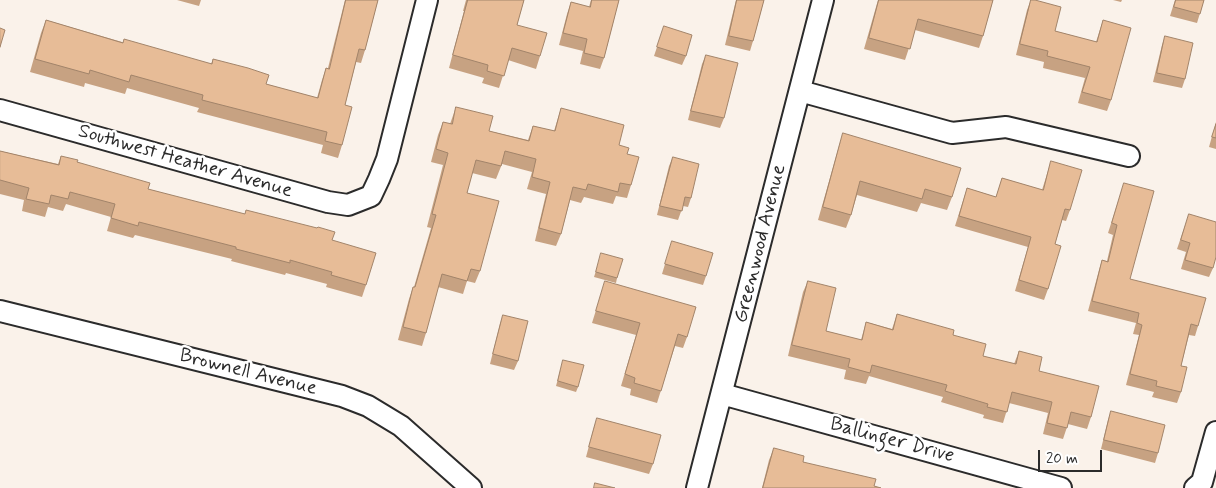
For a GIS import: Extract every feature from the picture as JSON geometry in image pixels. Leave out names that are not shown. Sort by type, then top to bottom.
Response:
[{"type":"street","name":"Southwest Heather Avenue","points":[[0,110],[328,202],[348,204],[371,196],[380,179],[387,159],[427,0]]},
{"type":"street","name":"Greenwood Avenue","points":[[697,488],[823,0]]},
{"type":"street","points":[[800,91],[952,133],[1006,127],[1130,156]]},
{"type":"street","name":"Brownell Avenue","points":[[0,311],[342,396],[368,406],[401,426],[471,488]]},
{"type":"street","name":"Ballinger Drive","points":[[722,394],[1061,488]]},
{"type":"street","points":[[1196,488],[1202,482],[1216,432]]},
{"type":"building","points":[[346,0],[378,0],[365,50],[359,49],[345,105],[352,107],[342,145],[325,141],[327,132],[202,100],[203,95],[131,75],[129,82],[90,70],[89,74],[35,59],[46,20],[123,43],[124,39],[212,64],[213,59],[248,68],[269,75],[266,84],[318,98],[326,68],[329,69]]},
{"type":"building","points":[[468,0],[524,0],[517,25],[547,33],[540,56],[512,48],[504,76],[487,71],[488,65],[453,55]]},
{"type":"building","points":[[592,0],[619,0],[604,58],[584,53],[587,39],[563,33],[571,2],[590,7]]},
{"type":"building","points":[[737,0],[764,0],[753,41],[729,36]]},
{"type":"building","points":[[879,0],[993,0],[983,36],[918,19],[910,49],[869,38]]},
{"type":"building","points":[[1031,0],[1061,7],[1055,31],[1097,42],[1103,20],[1131,28],[1111,100],[1082,92],[1090,67],[1047,56],[1048,51],[1020,44]]},
{"type":"building","points":[[1176,0],[1204,0],[1200,14],[1174,7]]},
{"type":"building","points":[[664,26],[692,35],[686,56],[657,47]]},
{"type":"building","points":[[0,28],[5,30],[0,47]]},
{"type":"building","points":[[1165,36],[1193,43],[1185,79],[1157,73]]},
{"type":"building","points":[[706,55],[738,63],[724,118],[691,111]]},
{"type":"building","points":[[456,107],[493,116],[489,131],[529,141],[533,126],[555,131],[561,108],[624,125],[619,145],[629,148],[627,154],[639,157],[631,185],[620,183],[618,192],[588,184],[586,190],[573,187],[561,234],[539,228],[550,182],[532,177],[536,159],[505,151],[501,166],[476,160],[467,193],[499,201],[480,271],[471,269],[467,281],[442,274],[426,333],[403,327],[413,287],[415,287],[436,215],[432,214],[448,153],[436,149],[443,122],[452,124]]},
{"type":"building","points":[[1216,124],[1216,138],[1212,137]]},
{"type":"building","points":[[843,133],[961,168],[952,197],[925,189],[922,199],[860,181],[851,215],[823,207]]},
{"type":"building","points":[[0,151],[59,165],[61,156],[78,160],[77,162],[150,183],[148,189],[245,214],[246,210],[335,232],[332,240],[376,253],[366,285],[331,275],[332,272],[290,260],[290,263],[139,222],[138,226],[111,218],[115,204],[70,192],[68,199],[51,195],[49,204],[26,199],[29,188],[0,180]]},
{"type":"building","points":[[673,157],[699,164],[691,198],[685,197],[682,211],[660,206]]},
{"type":"building","points":[[1051,161],[1082,170],[1070,210],[1065,209],[1055,244],[1061,246],[1048,289],[1019,280],[1031,237],[959,216],[967,188],[996,197],[1002,178],[1043,190]]},
{"type":"building","points":[[1124,183],[1154,191],[1130,279],[1206,298],[1198,326],[1191,324],[1181,366],[1187,367],[1181,392],[1156,386],[1157,381],[1130,374],[1142,325],[1137,323],[1139,313],[1092,301],[1102,260],[1108,262],[1117,225],[1112,223]]},
{"type":"building","points":[[1189,214],[1216,222],[1216,257],[1213,268],[1185,260],[1190,243],[1181,240]]},
{"type":"building","points":[[672,241],[713,253],[706,276],[665,264]]},
{"type":"building","points":[[601,253],[623,259],[617,278],[596,272]]},
{"type":"building","points":[[605,281],[696,307],[687,337],[678,334],[661,391],[634,383],[635,378],[625,374],[640,323],[596,311]]},
{"type":"building","points":[[808,281],[836,288],[826,331],[862,340],[866,322],[893,330],[897,314],[954,330],[953,335],[986,344],[983,356],[1016,364],[1019,351],[1042,357],[1039,371],[1099,386],[1091,417],[1071,412],[1067,428],[1047,423],[1052,402],[1012,392],[1007,412],[987,407],[988,404],[945,391],[947,385],[872,365],[870,373],[848,367],[850,359],[792,345]]},
{"type":"building","points":[[503,315],[528,321],[518,361],[493,354]]},
{"type":"building","points":[[563,360],[584,365],[578,387],[558,381]]},
{"type":"building","points":[[1111,411],[1165,425],[1158,453],[1104,440]]},
{"type":"building","points":[[597,418],[661,435],[653,464],[589,447]]},
{"type":"building","points":[[774,448],[804,456],[803,462],[876,479],[874,486],[881,488],[763,488]]},
{"type":"building","points":[[595,483],[615,488],[594,488]]}]
